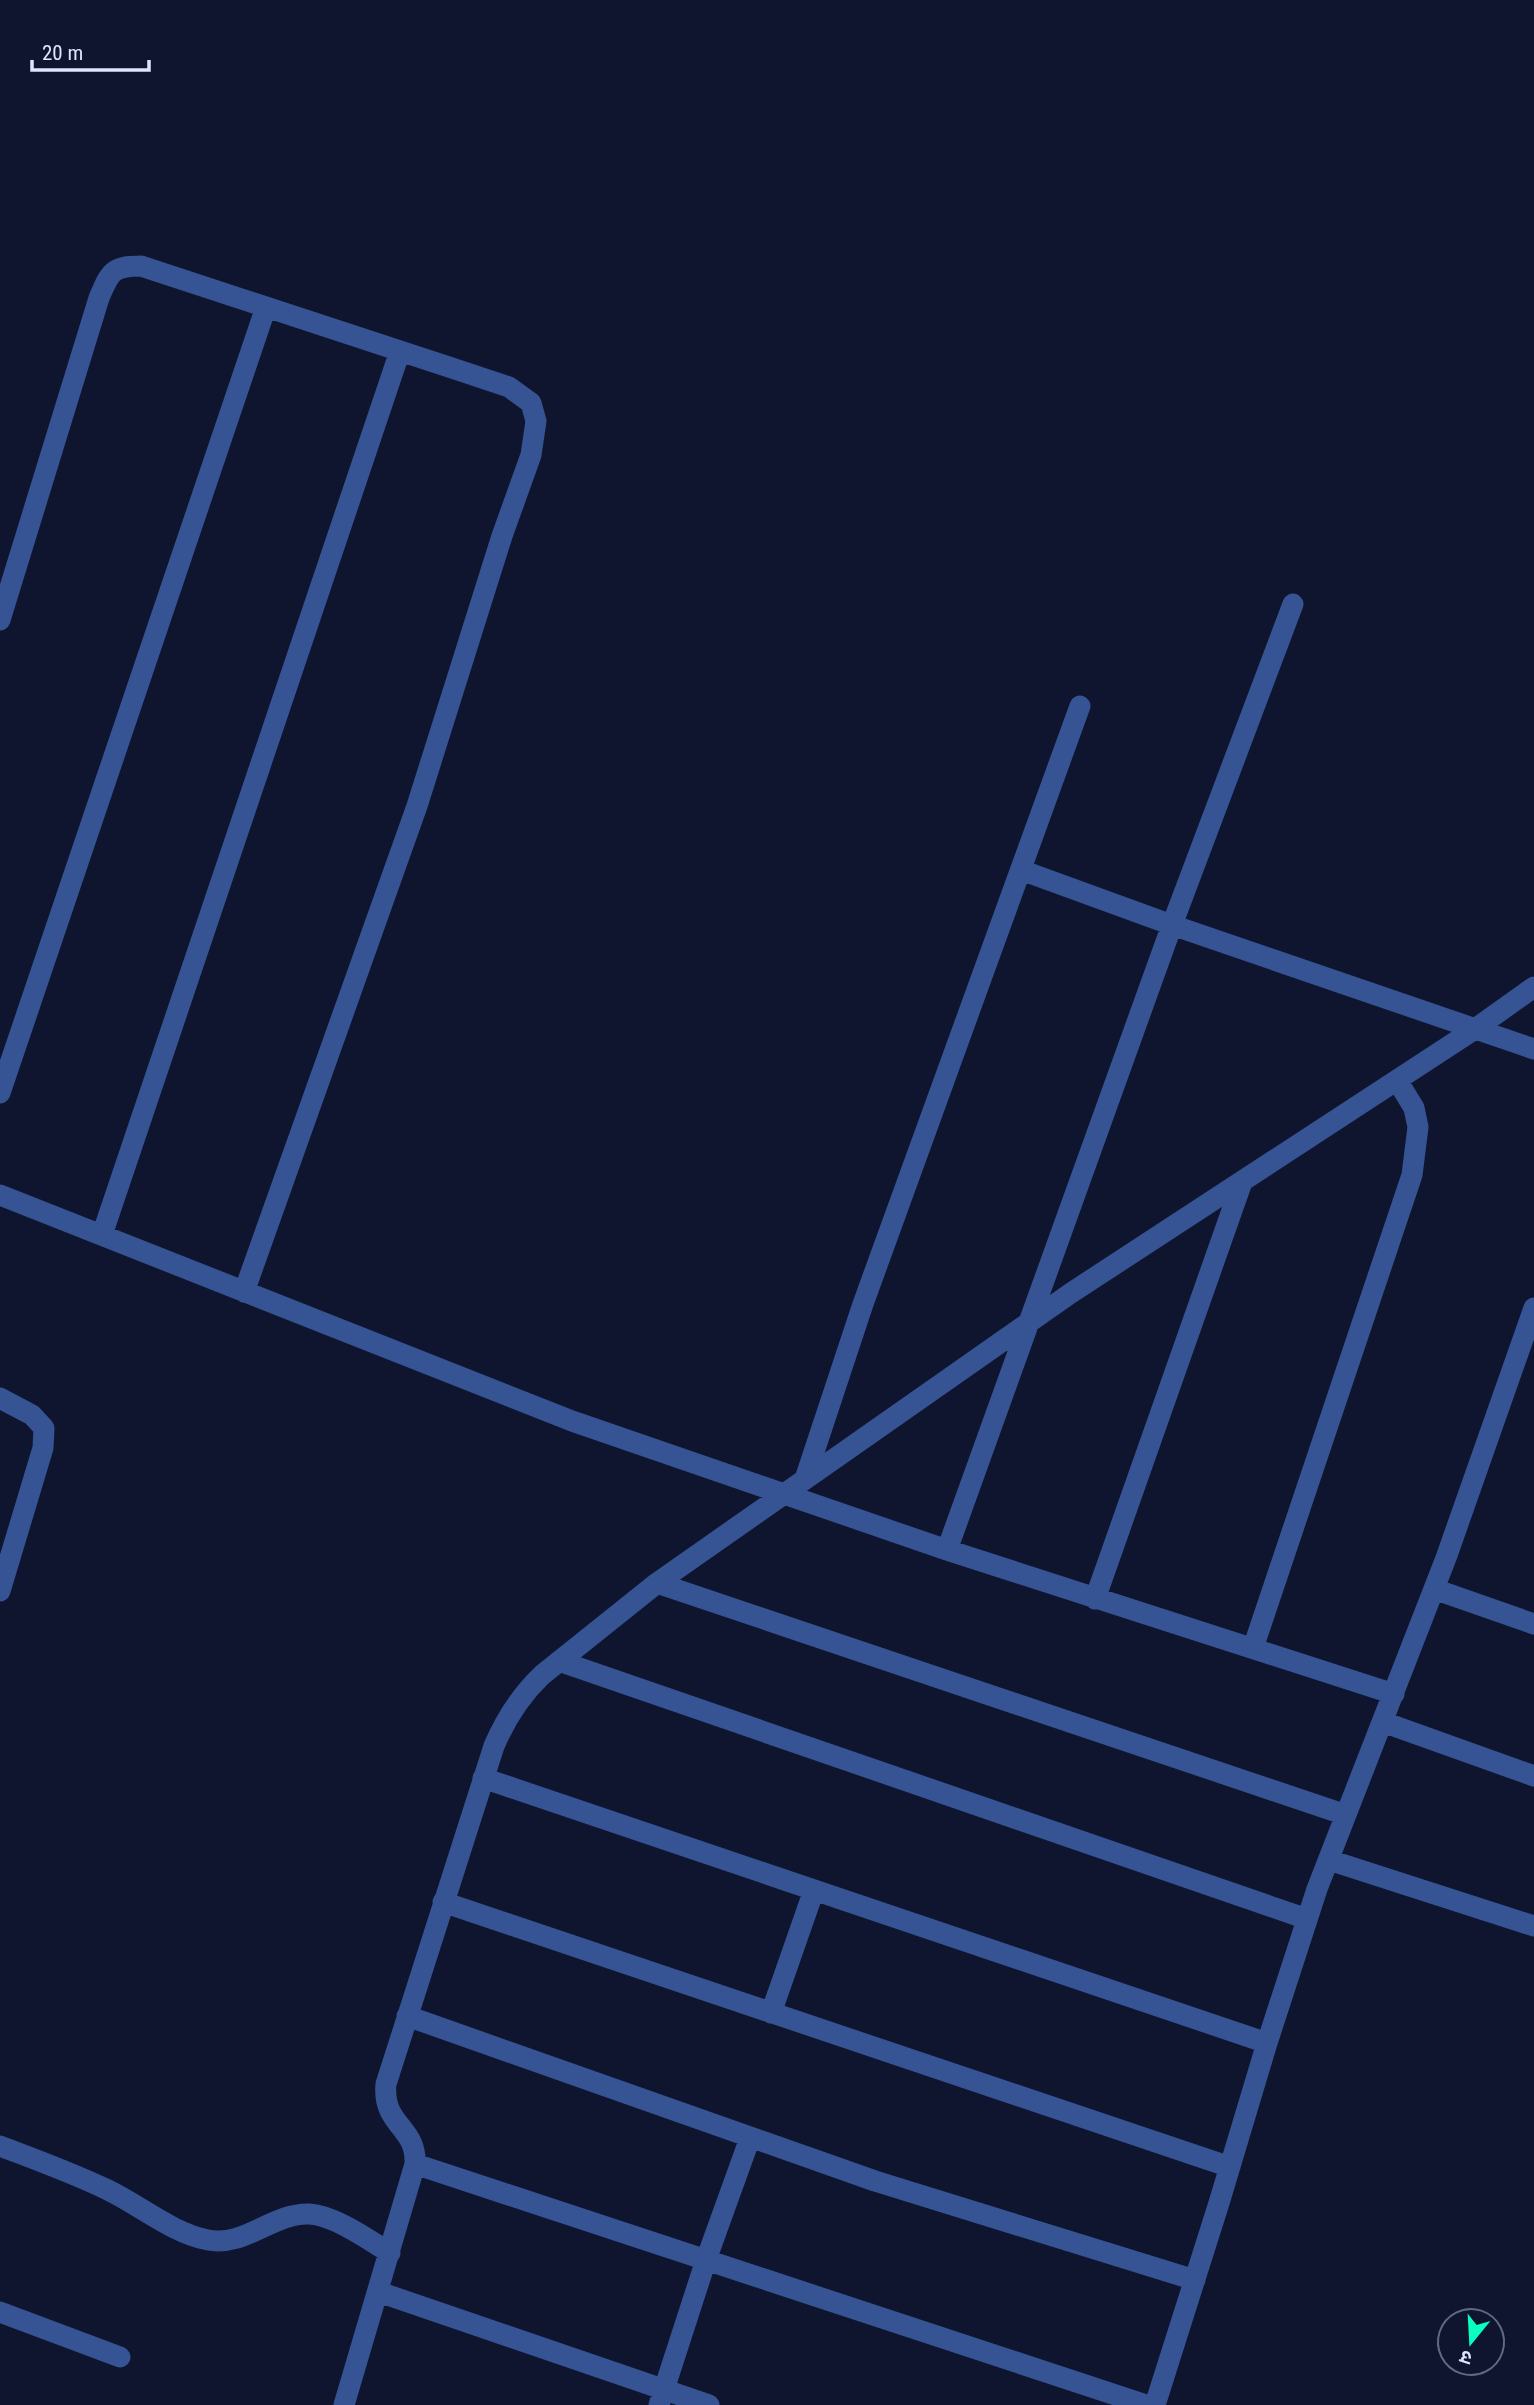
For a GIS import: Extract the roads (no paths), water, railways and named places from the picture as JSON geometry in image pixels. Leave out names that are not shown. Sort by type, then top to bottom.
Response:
[{"type":"street","points":[[0,620],[99,298],[108,276],[121,266],[141,266],[509,387],[531,403],[536,421],[531,455],[502,536],[417,806],[244,1292]]},
{"type":"street","points":[[0,1093],[266,307]]},
{"type":"street","points":[[102,1235],[400,351]]},
{"type":"street","points":[[947,1550],[1172,925],[1293,604]]},
{"type":"street","points":[[805,1479],[863,1304],[1080,706]]},
{"type":"street","points":[[1021,870],[1172,925],[1534,1049]]},
{"type":"street","points":[[344,2405],[415,2164],[414,2144],[391,2115],[385,2097],[386,2084],[494,1746],[513,1706],[525,1691],[657,1583],[1031,1321],[1475,1029],[1534,986]]},
{"type":"street","points":[[1252,1648],[1412,1175],[1418,1127],[1414,1108],[1397,1080]]},
{"type":"street","points":[[1095,1599],[1242,1182]]},
{"type":"street","points":[[0,1195],[572,1421],[947,1550],[1394,1694]]},
{"type":"street","points":[[1156,2405],[1307,1919],[1476,1476],[1534,1308]]},
{"type":"street","points":[[0,1398],[33,1415],[44,1428],[43,1448],[0,1591]]},
{"type":"street","points":[[657,1583],[1346,1815]]},
{"type":"street","points":[[1434,1589],[1534,1624]]},
{"type":"street","points":[[559,1661],[1307,1919]]},
{"type":"street","points":[[1383,1722],[1534,1776]]},
{"type":"street","points":[[483,1779],[1267,2043]]},
{"type":"street","points":[[1329,1860],[1534,1926]]},
{"type":"street","points":[[771,2012],[814,1890]]},
{"type":"street","points":[[443,1902],[1230,2167]]},
{"type":"street","points":[[407,2016],[887,2185],[1195,2280]]},
{"type":"street","points":[[662,2397],[706,2260],[750,2138]]},
{"type":"street","points":[[0,2146],[110,2190],[184,2232],[207,2240],[225,2242],[243,2238],[290,2216],[310,2214],[341,2225],[390,2253]]},
{"type":"street","points":[[415,2164],[1146,2405]]},
{"type":"street","points":[[379,2292],[662,2397],[709,2405]]},
{"type":"street","points":[[0,2312],[120,2357]]}]
